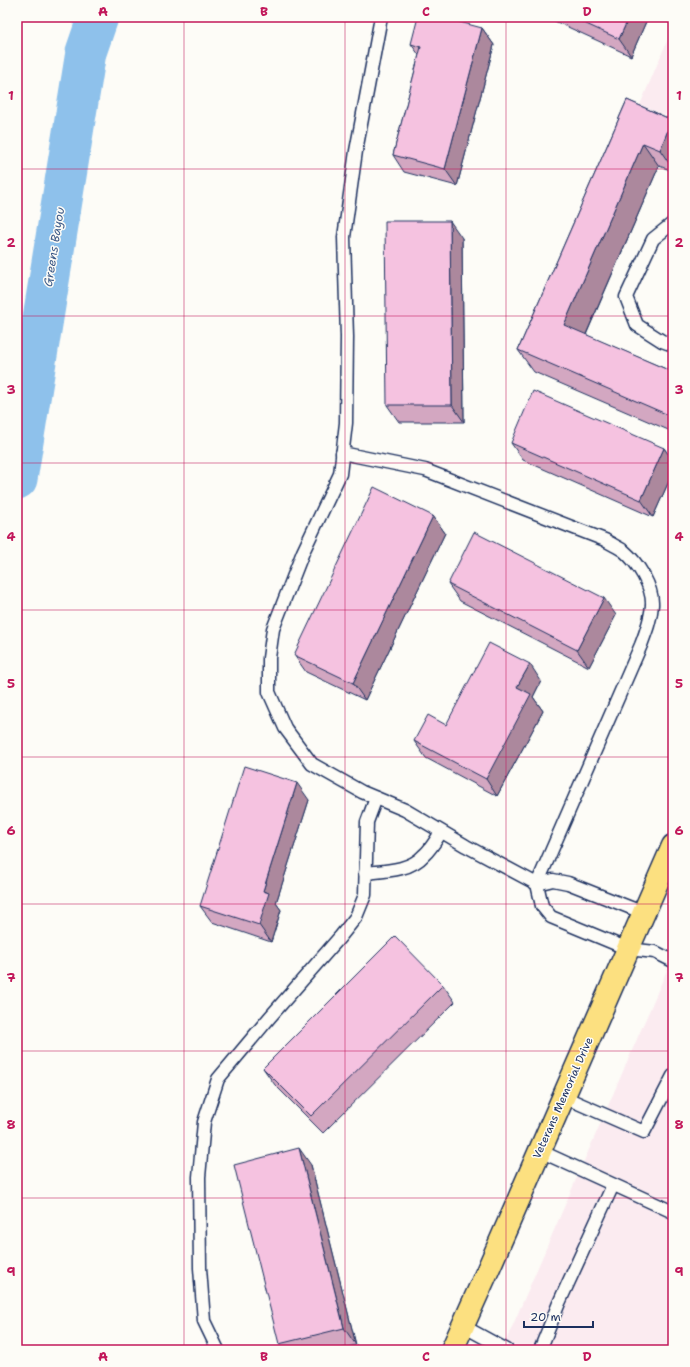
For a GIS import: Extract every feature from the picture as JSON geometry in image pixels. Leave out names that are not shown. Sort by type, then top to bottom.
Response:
[{"type":"main road","name":"Veterans Memorial Drive","points":[[452,1350],[673,846]]},
{"type":"lane","points":[[381,17],[356,151],[344,237],[347,353],[346,423],[340,474],[303,552],[273,628],[269,692],[285,728],[312,764],[362,792],[405,810],[441,832],[537,884],[553,880],[568,883],[644,913]]},
{"type":"lane","points":[[673,223],[653,239],[626,298],[637,325],[662,341],[673,346]]},
{"type":"lane","points":[[342,453],[425,470],[605,540],[624,551],[640,568],[649,588],[652,605],[648,626],[537,884],[542,906],[551,917],[628,949],[654,952],[673,961]]},
{"type":"lane","points":[[218,1350],[204,1321],[200,1268],[199,1177],[204,1122],[218,1078],[356,917],[365,895],[367,822],[376,798]]},
{"type":"lane","points":[[365,873],[389,871],[411,865],[424,856],[441,832]]},
{"type":"lane","points":[[564,1097],[644,1132],[673,1076]]},
{"type":"lane","points":[[540,1151],[673,1212]]},
{"type":"lane","points":[[540,1350],[559,1303],[614,1185]]},
{"type":"lane","points":[[463,1326],[507,1350]]},
{"type":"shaded area","points":[[673,27],[673,119],[640,105]]},
{"type":"shaded area","points":[[673,956],[673,1350],[502,1350]]},
{"type":"building","points":[[418,17],[441,17],[482,28],[445,169],[393,155],[421,47],[411,44]]},
{"type":"building","points":[[571,17],[629,17],[619,39]]},
{"type":"building","points":[[627,100],[672,120],[660,150],[643,143],[564,325],[673,372],[673,417],[518,350]]},
{"type":"building","points":[[385,221],[450,221],[452,405],[387,405]]},
{"type":"building","points":[[533,391],[664,448],[641,500],[511,443]]},
{"type":"building","points":[[374,487],[433,516],[353,683],[294,655]]},
{"type":"building","points":[[474,532],[604,598],[577,650],[448,584]]},
{"type":"building","points":[[489,643],[530,664],[517,687],[531,694],[486,779],[414,741],[428,715],[446,725]]},
{"type":"building","points":[[244,766],[297,783],[263,891],[269,893],[259,925],[200,906]]},
{"type":"building","points":[[395,936],[443,985],[311,1116],[263,1068]]},
{"type":"building","points":[[299,1148],[344,1328],[279,1344],[234,1165]]},
{"type":"waterway","name":"Greens Bayou","points":[[17,479],[86,52],[98,17]]}]
